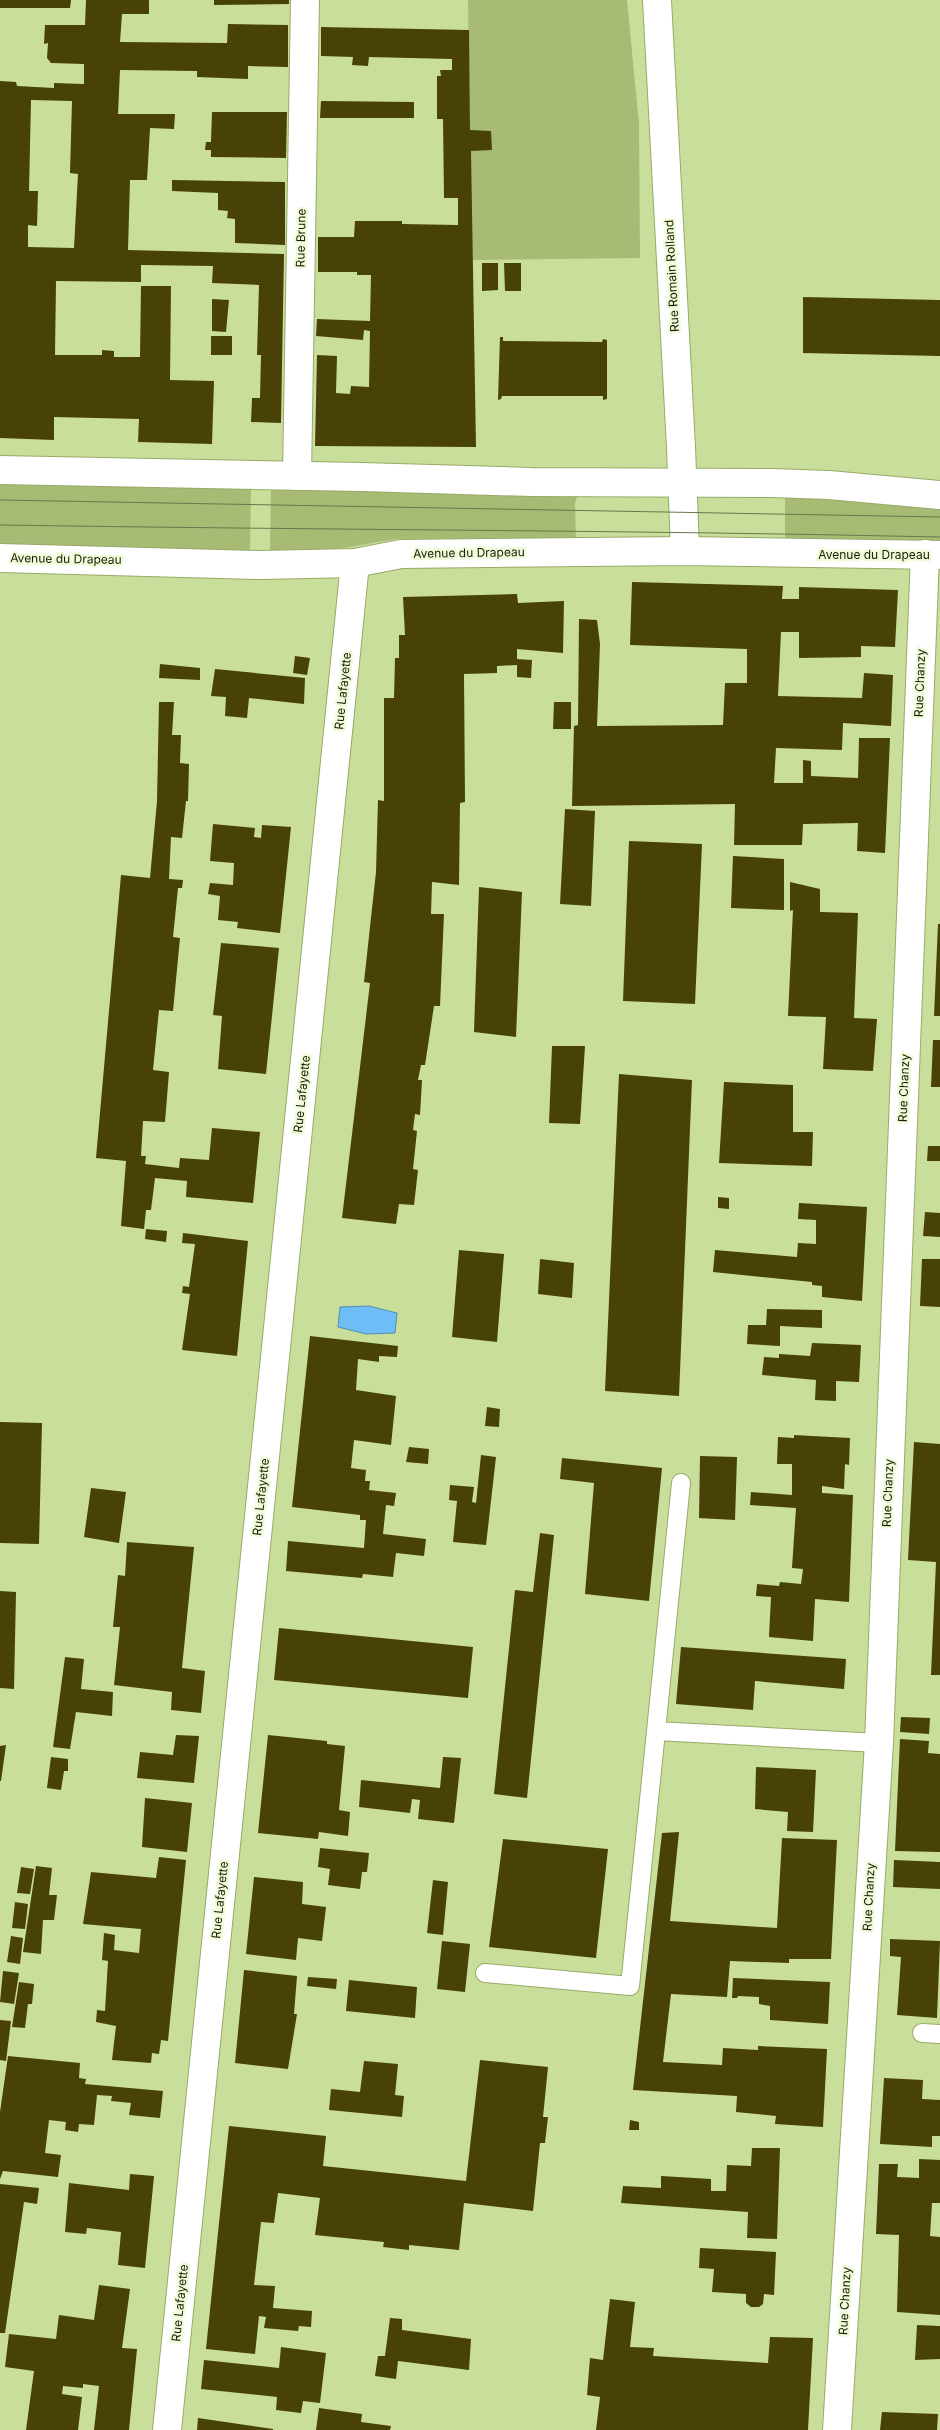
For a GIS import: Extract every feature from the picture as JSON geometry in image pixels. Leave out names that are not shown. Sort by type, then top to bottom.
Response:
[{"type":"street","name":"Rue Brune","points":[[297,476],[305,0]]},
{"type":"street","name":"Rue Romain Rolland","points":[[657,0],[684,551]]},
{"type":"street","points":[[0,470],[531,482],[682,481],[829,485],[940,494]]},
{"type":"street","name":"Avenue du Drapeau","points":[[0,558],[260,565],[355,564],[401,554],[684,551],[933,555]]},
{"type":"street","name":"Rue Chanzy","points":[[838,2430],[878,1743],[933,555]]},
{"type":"street","name":"Rue Lafayette","points":[[167,2430],[355,564]]},
{"type":"lane","points":[[485,1973],[630,1986],[681,1483]]},
{"type":"lane","points":[[656,1731],[878,1743]]},
{"type":"lane","points":[[922,2033],[940,2034]]},
{"type":"green space","points":[[468,0],[627,0],[639,124],[640,258],[472,260]]},
{"type":"green space","points":[[0,483],[251,487],[250,552],[0,547]]},
{"type":"green space","points":[[271,488],[579,492],[575,503],[576,538],[396,539],[332,550],[270,552]]},
{"type":"green space","points":[[785,497],[940,503],[940,544],[785,540]]},
{"type":"water","points":[[369,1306],[397,1313],[395,1333],[366,1334],[338,1327],[340,1307]]},
{"type":"building","points":[[0,0],[71,0],[70,8],[0,8]]},
{"type":"building","points":[[86,0],[149,0],[149,14],[122,14],[120,42],[227,43],[228,24],[288,25],[288,67],[248,66],[248,79],[197,77],[197,71],[120,70],[118,114],[175,114],[174,129],[150,128],[147,180],[130,180],[128,250],[284,254],[281,423],[251,422],[252,398],[260,398],[261,355],[257,355],[259,285],[212,283],[213,266],[141,265],[141,282],[56,281],[55,355],[102,355],[102,350],[114,351],[114,357],[140,357],[141,286],[171,286],[170,380],[214,381],[212,444],[138,442],[139,419],[54,417],[54,440],[0,438],[0,81],[16,82],[17,86],[54,88],[54,83],[84,84],[84,64],[51,63],[47,58],[48,43],[44,44],[45,25],[85,25]],"holes":[[[31,100],[72,101],[70,173],[78,174],[74,248],[28,247],[28,225],[37,226],[38,191],[29,191]]]},
{"type":"building","points":[[214,0],[289,0],[289,4],[214,5]]},
{"type":"building","points":[[321,27],[469,30],[470,130],[491,131],[492,150],[471,151],[476,447],[315,446],[317,355],[337,356],[336,393],[350,394],[351,386],[369,387],[370,331],[364,330],[363,340],[316,336],[317,319],[370,321],[371,275],[357,275],[357,272],[318,272],[318,237],[354,237],[355,221],[402,221],[402,224],[458,225],[458,198],[444,198],[443,119],[437,119],[437,76],[441,76],[440,70],[452,70],[452,59],[369,57],[368,66],[352,65],[353,57],[321,56]]},
{"type":"building","points":[[321,101],[414,102],[414,118],[320,118]]},
{"type":"building","points":[[212,112],[287,112],[286,158],[211,157],[211,150],[205,150],[206,142],[211,142]]},
{"type":"building","points":[[172,180],[285,182],[285,245],[235,243],[235,219],[227,218],[228,211],[218,210],[218,193],[172,191]]},
{"type":"building","points":[[482,263],[498,263],[498,290],[482,291]]},
{"type":"building","points":[[504,263],[521,263],[521,291],[505,291]]},
{"type":"building","points":[[803,297],[940,300],[940,356],[803,353]]},
{"type":"building","points":[[212,299],[229,300],[226,332],[212,331]]},
{"type":"building","points":[[211,336],[232,336],[232,355],[211,355]]},
{"type":"building","points":[[500,337],[503,337],[503,341],[602,342],[603,339],[607,340],[607,399],[603,400],[603,396],[502,396],[498,400]]},
{"type":"building","points":[[632,582],[783,586],[782,599],[799,599],[799,587],[898,590],[895,647],[861,646],[861,657],[799,658],[799,632],[781,632],[778,696],[862,698],[864,673],[893,675],[891,726],[843,723],[842,750],[776,748],[774,783],[803,783],[803,760],[811,761],[811,776],[858,778],[859,738],[890,738],[885,853],[857,851],[858,823],[803,824],[802,845],[734,845],[735,804],[572,806],[574,726],[578,725],[579,619],[597,620],[600,644],[597,726],[723,725],[725,683],[747,683],[747,649],[630,645]]},
{"type":"building","points":[[517,594],[518,603],[564,601],[563,653],[517,649],[517,659],[532,660],[531,678],[517,677],[517,665],[497,666],[497,673],[464,674],[465,802],[460,803],[459,885],[432,882],[431,914],[444,914],[440,1006],[434,1006],[425,1065],[421,1065],[418,1080],[422,1080],[420,1115],[415,1114],[413,1130],[417,1131],[413,1169],[418,1170],[414,1205],[399,1204],[396,1224],[342,1218],[370,983],[364,982],[376,872],[378,800],[384,801],[384,698],[394,698],[395,658],[399,658],[399,635],[405,635],[403,597]]},
{"type":"building","points":[[295,656],[310,658],[307,675],[293,673]]},
{"type":"building","points":[[160,664],[200,668],[200,680],[159,678]]},
{"type":"building","points":[[215,669],[305,678],[304,704],[249,698],[247,718],[225,716],[226,697],[211,696]]},
{"type":"building","points":[[159,702],[174,702],[172,735],[181,735],[180,763],[189,764],[188,801],[186,801],[182,838],[171,837],[169,879],[183,880],[182,888],[178,888],[173,937],[180,938],[173,1011],[159,1010],[153,1070],[169,1072],[165,1122],[143,1121],[141,1156],[146,1156],[145,1164],[179,1168],[180,1158],[209,1160],[212,1128],[260,1132],[253,1203],[186,1197],[187,1181],[155,1178],[151,1210],[146,1210],[144,1229],[121,1226],[126,1161],[96,1158],[121,875],[150,878],[157,801]]},
{"type":"building","points":[[554,702],[571,702],[571,729],[553,729]]},
{"type":"building","points":[[565,809],[595,811],[591,906],[560,904]]},
{"type":"building","points":[[213,824],[255,828],[254,837],[261,838],[262,825],[291,827],[280,933],[237,928],[238,922],[218,920],[220,896],[208,894],[210,883],[233,885],[234,863],[210,861]]},
{"type":"building","points":[[629,841],[702,844],[695,1004],[623,1001]]},
{"type":"building","points":[[733,856],[784,859],[784,910],[731,908]]},
{"type":"building","points":[[790,882],[820,889],[820,912],[858,913],[854,1018],[877,1019],[873,1071],[823,1069],[826,1017],[788,1016],[793,910],[790,911]]},
{"type":"building","points":[[479,887],[522,892],[516,1037],[474,1032]]},
{"type":"building","points":[[938,924],[940,924],[940,1016],[934,1016]]},
{"type":"building","points":[[221,943],[279,948],[266,1074],[218,1069],[222,1016],[213,1015]]},
{"type":"building","points":[[933,1040],[940,1040],[940,1087],[931,1087]]},
{"type":"building","points":[[552,1046],[585,1046],[580,1124],[549,1123]]},
{"type":"building","points":[[619,1074],[692,1080],[679,1396],[605,1391]]},
{"type":"building","points":[[724,1082],[793,1085],[793,1132],[813,1132],[812,1166],[719,1163]]},
{"type":"building","points":[[928,1146],[940,1146],[940,1161],[927,1161]]},
{"type":"building","points":[[718,1197],[729,1198],[729,1209],[718,1208]]},
{"type":"building","points":[[799,1203],[867,1207],[862,1301],[822,1297],[822,1286],[812,1285],[812,1282],[713,1272],[715,1250],[797,1257],[798,1243],[816,1244],[816,1220],[798,1219]]},
{"type":"building","points":[[925,1212],[940,1213],[940,1237],[923,1236]]},
{"type":"building","points":[[146,1229],[167,1231],[166,1242],[145,1239]]},
{"type":"building","points":[[183,1233],[248,1241],[237,1356],[182,1350],[190,1294],[182,1293],[183,1286],[189,1287],[195,1244],[182,1243]]},
{"type":"building","points":[[459,1250],[504,1254],[497,1342],[452,1337]]},
{"type":"building","points":[[540,1259],[574,1263],[572,1298],[538,1294]]},
{"type":"building","points":[[922,1259],[940,1259],[940,1307],[920,1306]]},
{"type":"building","points":[[767,1309],[822,1310],[822,1328],[780,1326],[780,1346],[747,1344],[748,1325],[766,1325]]},
{"type":"building","points":[[310,1336],[398,1346],[397,1357],[379,1356],[379,1362],[358,1359],[356,1390],[396,1396],[391,1445],[354,1440],[351,1468],[366,1470],[365,1481],[370,1481],[369,1490],[396,1493],[394,1506],[386,1505],[383,1534],[426,1539],[424,1556],[396,1553],[393,1577],[363,1574],[362,1578],[286,1571],[288,1541],[364,1548],[366,1520],[360,1520],[360,1515],[292,1507]]},
{"type":"building","points":[[812,1343],[861,1345],[859,1382],[836,1381],[836,1401],[815,1400],[816,1380],[762,1375],[764,1357],[779,1358],[779,1354],[810,1356]]},
{"type":"building","points":[[487,1407],[500,1409],[499,1427],[485,1426]]},
{"type":"building","points":[[0,1422],[42,1423],[39,1544],[0,1543]]},
{"type":"building","points":[[794,1435],[850,1438],[849,1465],[845,1464],[844,1489],[822,1486],[822,1493],[853,1495],[849,1602],[815,1599],[813,1641],[769,1637],[771,1597],[756,1596],[757,1584],[779,1586],[780,1582],[801,1584],[803,1569],[792,1568],[796,1508],[750,1505],[751,1492],[792,1495],[792,1464],[777,1464],[778,1437],[794,1438]]},
{"type":"building","points":[[914,1442],[940,1444],[940,1675],[931,1675],[936,1562],[908,1560]]},
{"type":"building","points":[[409,1447],[429,1449],[428,1464],[406,1462]]},
{"type":"building","points":[[481,1455],[496,1457],[486,1545],[453,1542],[457,1501],[449,1500],[450,1485],[474,1487],[472,1502],[476,1503]]},
{"type":"building","points":[[700,1456],[737,1457],[735,1520],[699,1518]]},
{"type":"building","points":[[562,1458],[662,1468],[649,1601],[585,1594],[594,1483],[560,1479]]},
{"type":"building","points":[[91,1488],[126,1492],[119,1543],[84,1537]]},
{"type":"building","points":[[540,1533],[554,1535],[527,1798],[494,1794],[515,1590],[533,1592]]},
{"type":"building","points":[[127,1542],[194,1547],[182,1668],[205,1671],[201,1713],[171,1710],[172,1692],[114,1685],[120,1627],[113,1627],[118,1575],[125,1576]]},
{"type":"building","points":[[0,1591],[16,1592],[14,1689],[0,1688]]},
{"type":"building","points":[[279,1628],[473,1647],[468,1698],[274,1680]]},
{"type":"building","points":[[681,1647],[846,1659],[844,1689],[755,1681],[753,1710],[676,1704]]},
{"type":"building","points":[[65,1657],[84,1659],[81,1689],[113,1692],[112,1716],[76,1712],[70,1749],[53,1747]]},
{"type":"building","points":[[901,1717],[930,1718],[929,1734],[900,1732]]},
{"type":"building","points":[[176,1735],[199,1736],[194,1783],[137,1778],[140,1752],[173,1755]]},
{"type":"building","points":[[268,1735],[327,1741],[327,1744],[345,1746],[339,1810],[350,1812],[348,1836],[319,1832],[318,1839],[258,1833]]},
{"type":"building","points":[[900,1739],[929,1741],[928,1753],[940,1754],[940,1852],[895,1851]]},
{"type":"building","points":[[6,1745],[1,1781],[0,1781],[0,1746]]},
{"type":"building","points":[[51,1757],[68,1759],[68,1771],[64,1771],[61,1790],[47,1788]]},
{"type":"building","points":[[443,1757],[461,1758],[454,1823],[418,1819],[420,1800],[412,1799],[410,1813],[359,1807],[361,1780],[440,1788]]},
{"type":"building","points":[[756,1767],[816,1770],[813,1832],[787,1831],[788,1812],[755,1809]]},
{"type":"building","points":[[145,1798],[192,1803],[187,1852],[142,1847]]},
{"type":"building","points":[[679,1832],[670,1921],[777,1928],[782,1838],[837,1840],[831,1959],[789,1959],[789,1963],[730,1961],[727,1997],[671,1994],[663,2062],[722,2065],[723,2048],[758,2050],[758,2046],[827,2049],[823,2127],[775,2124],[776,2116],[736,2112],[737,2096],[633,2090],[662,1833]]},
{"type":"building","points":[[503,1839],[608,1849],[596,1958],[489,1947]]},
{"type":"building","points":[[320,1848],[369,1853],[367,1872],[362,1872],[360,1889],[328,1885],[330,1869],[318,1867]]},
{"type":"building","points":[[159,1857],[186,1860],[168,2041],[161,2040],[159,2054],[152,2053],[151,2063],[112,2060],[116,2026],[96,2022],[97,2010],[105,2011],[108,1961],[102,1960],[104,1933],[115,1935],[114,1950],[139,1953],[141,1929],[83,1924],[91,1872],[156,1878]]},
{"type":"building","points":[[894,1860],[940,1862],[940,1889],[893,1887]]},
{"type":"building","points":[[36,1866],[52,1868],[49,1895],[57,1895],[54,1920],[43,1920],[41,1954],[23,1952]]},
{"type":"building","points":[[21,1867],[34,1869],[30,1894],[17,1893]]},
{"type":"building","points":[[254,1877],[303,1882],[302,1904],[326,1907],[322,1941],[298,1938],[296,1960],[246,1954]]},
{"type":"building","points":[[433,1880],[448,1882],[443,1935],[427,1933]]},
{"type":"building","points":[[15,1902],[28,1904],[25,1929],[12,1928]]},
{"type":"building","points":[[11,1936],[23,1938],[20,1964],[7,1962]]},
{"type":"building","points":[[890,1939],[940,1941],[937,2018],[897,2015],[901,1957],[890,1956]]},
{"type":"building","points":[[442,1941],[470,1944],[465,1992],[437,1989]]},
{"type":"building","points":[[244,1970],[297,1976],[294,2014],[297,2014],[288,2069],[235,2063]]},
{"type":"building","points":[[3,1971],[19,1973],[14,2004],[0,2002]]},
{"type":"building","points":[[308,1977],[337,1979],[336,1989],[307,1986]]},
{"type":"building","points":[[733,1978],[830,1982],[828,2024],[770,2020],[770,2006],[759,2004],[759,1997],[738,1996],[737,1998],[732,1998]]},
{"type":"building","points":[[349,1980],[417,1987],[415,2018],[346,2011]]},
{"type":"building","points":[[19,1982],[34,1984],[32,2004],[28,2004],[25,2028],[12,2027]]},
{"type":"building","points":[[0,2020],[11,2021],[6,2061],[0,2060]]},
{"type":"building","points":[[8,2056],[80,2063],[79,2078],[86,2079],[85,2084],[163,2091],[160,2118],[129,2115],[131,2103],[111,2101],[112,2096],[97,2095],[94,2125],[79,2124],[78,2132],[65,2130],[66,2122],[49,2120],[45,2153],[61,2155],[58,2177],[3,2171],[0,2179],[0,2112]]},
{"type":"building","points":[[480,2060],[548,2067],[543,2117],[548,2117],[545,2143],[540,2143],[533,2211],[464,2203],[459,2250],[409,2245],[409,2250],[383,2247],[384,2242],[315,2235],[320,2198],[278,2193],[274,2223],[261,2222],[254,2285],[275,2286],[273,2308],[312,2311],[311,2327],[299,2326],[298,2331],[264,2328],[266,2317],[259,2316],[255,2354],[206,2349],[229,2126],[326,2136],[323,2166],[466,2181]]},
{"type":"building","points":[[364,2061],[398,2064],[395,2095],[404,2096],[402,2117],[329,2110],[331,2089],[360,2092]]},
{"type":"building","points":[[884,2078],[923,2080],[922,2099],[940,2100],[940,2136],[932,2136],[932,2147],[880,2144]]},
{"type":"building","points":[[630,2120],[639,2122],[639,2130],[629,2130]]},
{"type":"building","points":[[752,2148],[780,2148],[777,2239],[747,2238],[748,2212],[621,2203],[623,2186],[661,2188],[661,2176],[711,2179],[711,2191],[726,2191],[727,2165],[751,2166]]},
{"type":"building","points":[[919,2159],[940,2160],[940,2203],[932,2203],[930,2236],[940,2237],[940,2315],[897,2312],[899,2235],[876,2234],[879,2164],[898,2164],[897,2177],[919,2178]]},
{"type":"building","points":[[130,2174],[154,2176],[145,2268],[118,2265],[121,2232],[87,2228],[86,2234],[65,2232],[69,2183],[129,2190]]},
{"type":"building","points":[[0,2184],[39,2188],[37,2204],[24,2202],[5,2333],[0,2333]]},
{"type":"building","points":[[700,2248],[776,2252],[774,2295],[764,2294],[763,2304],[759,2307],[751,2307],[746,2303],[746,2294],[712,2292],[714,2269],[699,2268]]},
{"type":"building","points":[[99,2285],[130,2289],[122,2348],[137,2349],[129,2430],[94,2430],[99,2386],[83,2384],[83,2388],[63,2386],[62,2394],[82,2397],[78,2430],[26,2430],[34,2371],[5,2367],[9,2334],[56,2339],[59,2315],[94,2320]]},
{"type":"building","points":[[610,2299],[635,2302],[630,2347],[654,2348],[653,2356],[768,2363],[770,2337],[813,2338],[808,2430],[596,2430],[600,2397],[587,2395],[590,2358],[603,2360]]},
{"type":"building","points":[[390,2318],[402,2319],[402,2330],[471,2339],[469,2370],[398,2361],[396,2379],[375,2376],[378,2356],[385,2356]]},
{"type":"building","points":[[917,2325],[940,2326],[940,2359],[915,2360]]},
{"type":"building","points":[[281,2347],[326,2353],[320,2403],[303,2401],[301,2413],[276,2410],[277,2397],[201,2389],[204,2360],[279,2368]]},
{"type":"building","points":[[319,2408],[362,2414],[361,2422],[391,2426],[390,2430],[316,2430]]},
{"type":"building","points":[[882,2412],[938,2414],[937,2430],[880,2430]]},
{"type":"building","points":[[198,2418],[273,2429],[273,2430],[197,2430]]},
{"type":"tram line","points":[[0,500],[940,517]]},
{"type":"tram line","points":[[0,525],[940,537]]}]
